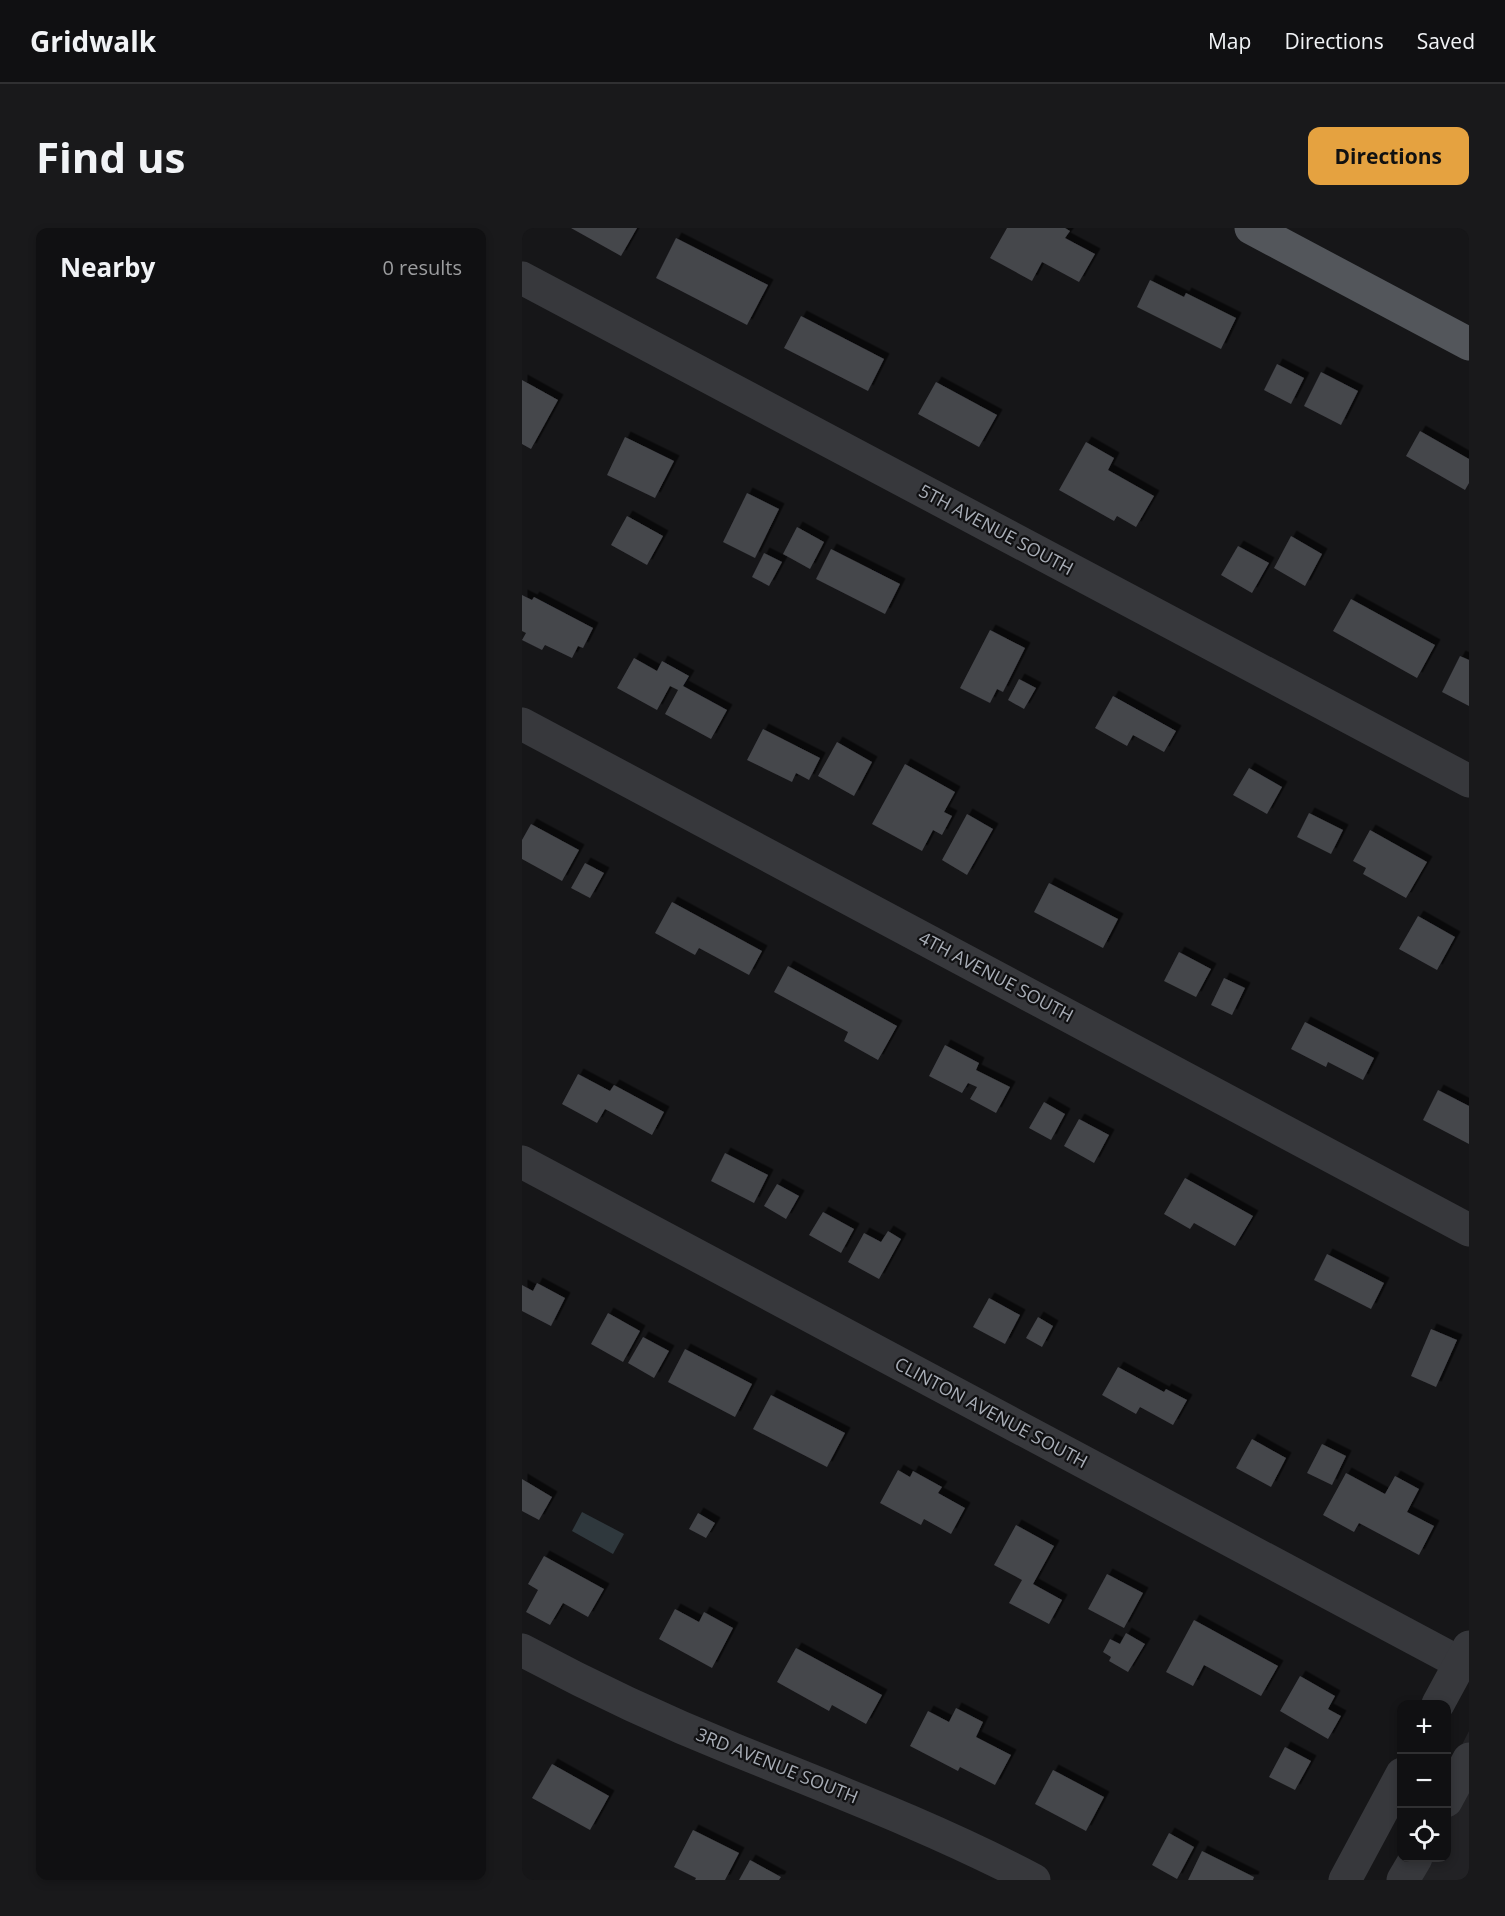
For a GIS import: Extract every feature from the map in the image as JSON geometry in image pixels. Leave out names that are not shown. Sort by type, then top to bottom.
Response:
[{"type":"main road","points":[[1251,228],[1469,344]]},
{"type":"street","name":"5TH AVENUE SOUTH","points":[[522,278],[1469,781]]},
{"type":"street","name":"4TH AVENUE SOUTH","points":[[522,724],[1469,1230]]},
{"type":"street","name":"CLINTON AVENUE SOUTH","points":[[522,1162],[1465,1655]]},
{"type":"street","name":"3RD AVENUE SOUTH","points":[[522,1650],[593,1688],[731,1748],[868,1802],[1034,1880]]},
{"type":"street","points":[[1440,1700],[1465,1655]]},
{"type":"street","points":[[1451,1792],[1469,1759]]},
{"type":"street","points":[[1345,1880],[1397,1781]]},
{"type":"street","points":[[1403,1880],[1413,1862]]},
{"type":"shaded area","points":[[582,1512],[624,1534],[613,1554],[572,1531]]},
{"type":"shaded area","points":[[1469,1731],[1469,1880],[1391,1880],[1400,1862],[1451,1862],[1451,1766]]},
{"type":"building","points":[[571,228],[637,228],[621,256]]},
{"type":"building","points":[[1007,228],[1065,228],[1070,231],[1065,238],[1095,254],[1079,282],[1042,262],[1032,281],[990,258]]},
{"type":"building","points":[[676,238],[768,285],[747,325],[656,278]]},
{"type":"building","points":[[1150,280],[1184,297],[1186,293],[1236,318],[1221,349],[1137,307]]},
{"type":"building","points":[[801,316],[884,359],[868,391],[784,348]]},
{"type":"building","points":[[1277,364],[1304,378],[1291,404],[1264,390]]},
{"type":"building","points":[[1321,372],[1358,391],[1341,425],[1304,406]]},
{"type":"building","points":[[522,380],[558,400],[531,449],[522,444]]},
{"type":"building","points":[[936,382],[997,415],[979,447],[918,414]]},
{"type":"building","points":[[1420,431],[1469,459],[1469,483],[1465,490],[1406,456]]},
{"type":"building","points":[[625,437],[674,461],[655,498],[607,475]]},
{"type":"building","points":[[1086,442],[1114,458],[1108,470],[1154,496],[1136,527],[1117,516],[1114,521],[1059,490]]},
{"type":"building","points":[[747,493],[779,509],[755,558],[723,542]]},
{"type":"building","points":[[627,516],[663,536],[647,565],[611,545]]},
{"type":"building","points":[[797,527],[824,542],[810,569],[783,554]]},
{"type":"building","points":[[1291,536],[1322,554],[1305,586],[1274,568]]},
{"type":"building","points":[[1238,546],[1269,563],[1252,593],[1221,575]]},
{"type":"building","points":[[831,549],[900,584],[885,614],[816,579]]},
{"type":"building","points":[[764,553],[782,562],[769,586],[752,577]]},
{"type":"building","points":[[522,595],[532,600],[534,597],[593,628],[583,648],[578,646],[572,658],[545,645],[542,650],[522,640],[526,633],[522,631]]},
{"type":"building","points":[[1351,599],[1435,645],[1417,678],[1333,631]]},
{"type":"building","points":[[990,630],[1025,648],[1003,692],[997,689],[990,703],[960,688]]},
{"type":"building","points":[[1460,656],[1469,660],[1469,706],[1442,692]]},
{"type":"building","points":[[634,658],[657,671],[662,661],[689,676],[683,686],[727,710],[711,739],[665,714],[678,690],[670,686],[657,710],[617,688]]},
{"type":"building","points":[[1019,679],[1036,688],[1024,709],[1008,700]]},
{"type":"building","points":[[1113,696],[1176,731],[1164,752],[1133,735],[1127,746],[1095,728]]},
{"type":"building","points":[[763,729],[820,758],[809,780],[796,773],[792,782],[747,760]]},
{"type":"building","points":[[837,742],[872,762],[854,796],[818,776]]},
{"type":"building","points":[[905,764],[955,792],[944,812],[952,816],[942,835],[933,830],[922,851],[872,824]]},
{"type":"building","points":[[1249,768],[1282,787],[1267,814],[1233,795]]},
{"type":"building","points":[[1309,813],[1343,830],[1331,854],[1297,837]]},
{"type":"building","points":[[967,814],[993,829],[967,875],[942,860]]},
{"type":"building","points":[[531,824],[579,850],[562,881],[522,859],[522,840]]},
{"type":"building","points":[[1370,830],[1427,862],[1406,898],[1363,874],[1366,868],[1353,861]]},
{"type":"building","points":[[585,863],[604,873],[590,898],[571,888]]},
{"type":"building","points":[[1049,883],[1118,919],[1103,948],[1034,912]]},
{"type":"building","points":[[672,902],[762,951],[749,975],[699,948],[695,955],[655,933]]},
{"type":"building","points":[[1418,916],[1455,937],[1437,970],[1399,949]]},
{"type":"building","points":[[1179,952],[1211,969],[1196,997],[1164,981]]},
{"type":"building","points":[[788,966],[897,1026],[878,1060],[844,1041],[848,1032],[774,992]]},
{"type":"building","points":[[1224,978],[1245,988],[1232,1015],[1211,1005]]},
{"type":"building","points":[[1305,1022],[1374,1058],[1363,1080],[1328,1062],[1326,1067],[1291,1049]]},
{"type":"building","points":[[945,1045],[979,1063],[976,1070],[1010,1087],[996,1113],[970,1099],[977,1087],[968,1083],[962,1093],[929,1076]]},
{"type":"building","points":[[578,1074],[610,1091],[614,1085],[664,1112],[652,1135],[605,1109],[597,1123],[562,1104]]},
{"type":"building","points":[[1438,1090],[1469,1106],[1469,1144],[1423,1120]]},
{"type":"building","points":[[1044,1102],[1065,1114],[1051,1140],[1029,1128]]},
{"type":"building","points":[[1079,1119],[1109,1135],[1094,1163],[1064,1146]]},
{"type":"building","points":[[725,1153],[768,1175],[754,1203],[711,1181]]},
{"type":"building","points":[[1185,1178],[1253,1216],[1235,1246],[1194,1223],[1190,1229],[1164,1214]]},
{"type":"building","points":[[777,1184],[799,1196],[786,1219],[764,1206]]},
{"type":"building","points":[[823,1212],[854,1229],[841,1253],[809,1235]]},
{"type":"building","points":[[888,1231],[901,1239],[879,1279],[848,1262],[864,1233],[881,1242]]},
{"type":"building","points":[[1327,1254],[1384,1283],[1371,1309],[1314,1280]]},
{"type":"building","points":[[537,1283],[565,1298],[551,1326],[522,1311],[522,1285],[533,1291]]},
{"type":"building","points":[[989,1298],[1020,1315],[1005,1344],[973,1327]]},
{"type":"building","points":[[608,1313],[640,1331],[623,1362],[591,1344]]},
{"type":"building","points":[[1038,1317],[1053,1326],[1042,1347],[1026,1338]]},
{"type":"building","points":[[1431,1329],[1457,1340],[1436,1387],[1411,1376]]},
{"type":"building","points":[[643,1337],[669,1351],[654,1378],[628,1363]]},
{"type":"building","points":[[685,1349],[752,1384],[735,1417],[668,1382]]},
{"type":"building","points":[[1118,1367],[1164,1392],[1166,1389],[1187,1400],[1173,1425],[1140,1407],[1136,1414],[1102,1395]]},
{"type":"building","points":[[771,1395],[845,1433],[827,1467],[753,1429]]},
{"type":"building","points":[[1252,1439],[1286,1458],[1271,1487],[1236,1468]]},
{"type":"building","points":[[1322,1444],[1346,1456],[1332,1485],[1307,1473]]},
{"type":"building","points":[[898,1470],[910,1477],[913,1471],[942,1487],[938,1493],[965,1508],[951,1534],[924,1519],[921,1525],[880,1503]]},
{"type":"building","points":[[1346,1473],[1385,1494],[1395,1476],[1419,1489],[1407,1512],[1434,1526],[1419,1555],[1359,1523],[1354,1532],[1323,1515]]},
{"type":"building","points":[[522,1479],[552,1497],[539,1520],[522,1511]]},
{"type":"building","points":[[698,1513],[715,1523],[706,1538],[689,1529]]},
{"type":"building","points":[[1016,1525],[1054,1546],[1033,1584],[1062,1600],[1049,1624],[1009,1603],[1022,1580],[994,1565]]},
{"type":"building","points":[[544,1556],[604,1589],[588,1617],[563,1603],[550,1625],[526,1612],[538,1590],[528,1584]]},
{"type":"building","points":[[1107,1574],[1143,1593],[1124,1628],[1088,1609]]},
{"type":"building","points":[[675,1609],[699,1622],[704,1612],[733,1628],[712,1668],[659,1639]]},
{"type":"building","points":[[1194,1620],[1278,1666],[1261,1696],[1204,1665],[1193,1686],[1166,1672]]},
{"type":"building","points":[[1126,1633],[1145,1644],[1128,1672],[1109,1661],[1111,1657],[1103,1652],[1110,1639],[1120,1644]]},
{"type":"building","points":[[796,1648],[882,1695],[866,1724],[832,1705],[829,1711],[777,1682]]},
{"type":"building","points":[[1300,1676],[1335,1696],[1328,1709],[1341,1716],[1328,1739],[1280,1711]]},
{"type":"building","points":[[956,1708],[983,1722],[976,1737],[1011,1755],[995,1785],[960,1767],[958,1771],[910,1746],[928,1711],[949,1722]]},
{"type":"building","points":[[1285,1747],[1311,1761],[1295,1790],[1269,1777]]},
{"type":"building","points":[[552,1764],[609,1796],[590,1830],[532,1798]]},
{"type":"building","points":[[1053,1770],[1104,1797],[1086,1831],[1035,1804]]},
{"type":"building","points":[[693,1830],[739,1853],[725,1880],[695,1880],[696,1878],[674,1867]]},
{"type":"building","points":[[1169,1833],[1194,1847],[1177,1879],[1152,1865]]},
{"type":"building","points":[[1202,1851],[1254,1877],[1253,1880],[1188,1880]]},
{"type":"building","points":[[750,1860],[781,1877],[779,1880],[739,1880]]}]
